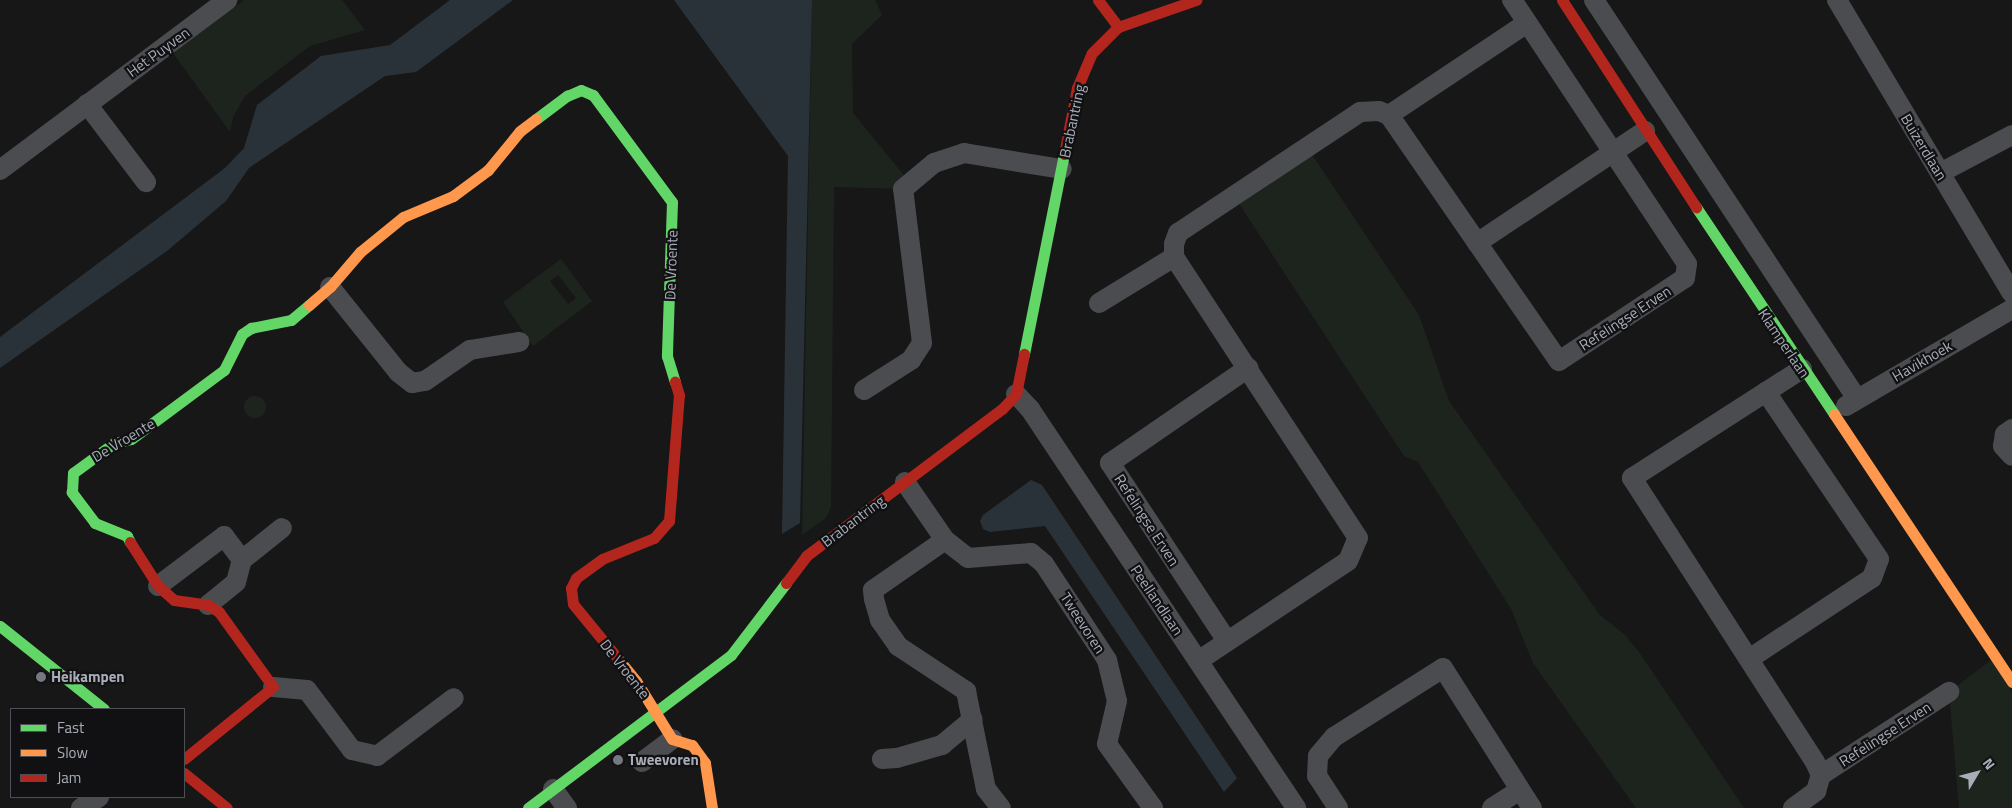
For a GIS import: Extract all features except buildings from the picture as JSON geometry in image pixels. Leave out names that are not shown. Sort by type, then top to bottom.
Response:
[{"type":"street","name":"Het Puyven","points":[[0,170],[228,0]]},
{"type":"street","points":[[1098,0],[1118,27],[1196,0]]},
{"type":"street","name":"Refelingse Erven","points":[[1389,115],[1559,361],[1684,278],[1687,264],[1614,150],[1512,0]]},
{"type":"street","name":"Klamperlaan","points":[[1562,0],[1644,131],[2012,682]]},
{"type":"street","name":"Klamperlaan","points":[[1594,0],[1857,399]]},
{"type":"street","name":"Buizerdlaan","points":[[1837,0],[2012,293]]},
{"type":"street","points":[[1198,661],[1348,561],[1358,538],[1174,257],[1174,244],[1178,233],[1360,112],[1379,111],[1389,115],[1527,23]]},
{"type":"street","name":"Brabantring","points":[[528,808],[731,655],[806,556],[1002,409],[1016,394],[1077,88],[1092,53],[1118,27]]},
{"type":"street","name":"De Vroente","points":[[208,605],[174,600],[158,586],[127,536],[95,523],[72,492],[73,473],[114,443],[131,439],[224,370],[242,334],[251,328],[291,320],[330,287],[360,252],[403,217],[453,196],[488,170],[520,131],[567,96],[581,90],[593,96],[672,202],[668,356],[679,395],[669,521],[654,538],[602,559],[576,578],[571,588],[573,604],[657,710]]},
{"type":"street","points":[[88,104],[146,182]]},
{"type":"street","points":[[1477,243],[1644,131]]},
{"type":"street","points":[[1940,173],[2012,135]]},
{"type":"street","name":"Brabantring","points":[[864,390],[911,360],[922,343],[903,189],[934,164],[964,153],[1062,169]]},
{"type":"street","points":[[1100,303],[1174,257]]},
{"type":"street","points":[[330,287],[398,372],[412,383],[424,381],[470,350],[519,342]]},
{"type":"street","name":"Havikhoek","points":[[1832,414],[2012,308]]},
{"type":"street","name":"Refelingse Erven","points":[[1228,641],[1110,463],[1248,368]]},
{"type":"street","name":"Refelingse Erven","points":[[1802,369],[1632,478],[1749,659],[1821,775]]},
{"type":"street","points":[[1749,659],[1872,578],[1879,559],[1766,392]]},
{"type":"street","name":"Peellandlaan","points":[[1016,394],[1030,409],[1296,808]]},
{"type":"street","points":[[2012,429],[2004,434],[2003,446],[2012,456]]},
{"type":"street","name":"Tweevoren","points":[[905,482],[945,540],[968,558],[1031,553],[1044,564],[1107,660],[1117,701],[1107,744],[1154,808]]},
{"type":"street","points":[[272,687],[219,612],[208,605],[236,582],[242,560],[282,528]]},
{"type":"street","points":[[158,586],[224,536],[242,560]]},
{"type":"street","points":[[945,540],[874,590],[874,599],[880,620],[898,646],[966,691],[986,789],[1001,808]]},
{"type":"street","points":[[0,626],[103,708]]},
{"type":"street","points":[[1338,808],[1317,776],[1318,756],[1334,737],[1443,668],[1532,808]]},
{"type":"street","points":[[185,758],[272,687],[307,690],[352,750],[378,756],[454,698]]},
{"type":"street","name":"Refelingse Erven","points":[[1793,808],[1816,792],[1821,775],[1950,692]]},
{"type":"street","points":[[657,710],[672,739],[692,745],[704,763],[712,808]]},
{"type":"street","points":[[882,759],[897,758],[942,745],[973,719]]},
{"type":"street","points":[[642,762],[672,739]]},
{"type":"street","points":[[185,774],[227,808]]},
{"type":"street","points":[[553,789],[567,808]]},
{"type":"street","points":[[1492,808],[1520,790]]},
{"type":"street","points":[[81,808],[97,798]]},
{"type":"shaded area","points":[[244,0],[342,0],[365,30],[310,46],[245,96],[233,117],[230,132],[173,53]]},
{"type":"shaded area","points":[[450,0],[513,0],[416,72],[385,76],[249,168],[226,201],[167,251],[0,368],[0,337],[225,168],[244,148],[257,105],[321,56],[390,45]]},
{"type":"shaded area","points":[[674,0],[812,0],[800,523],[782,534],[788,156]]},
{"type":"shaded area","points":[[812,0],[875,0],[882,15],[852,44],[853,113],[903,174],[903,189],[834,187],[831,507],[826,518],[802,535]]},
{"type":"shaded area","points":[[1307,147],[1419,315],[1449,401],[1599,614],[1625,635],[1639,652],[1744,808],[1636,808],[1533,663],[1511,609],[1418,462],[1404,456],[1234,196]]},
{"type":"shaded area","points":[[561,259],[592,301],[533,346],[503,302]],"holes":[[[558,275],[576,298],[568,304],[550,281]]]},
{"type":"shaded area","points":[[255,396],[263,399],[266,407],[263,415],[255,418],[247,415],[244,407],[247,399]]},
{"type":"shaded area","points":[[1031,480],[1042,485],[1237,778],[1224,792],[1045,526],[990,532],[983,529],[980,521],[983,515]]},
{"type":"shaded area","points":[[1995,657],[2012,693],[2012,808],[1959,808],[1949,692]]},
{"type":"traffic: fast","points":[[536,119],[567,96],[581,90],[593,95],[672,202],[667,356],[675,382]]},
{"type":"traffic: fast","points":[[1024,354],[1064,154]]},
{"type":"traffic: fast","points":[[1696,207],[1834,414]]},
{"type":"traffic: fast","points":[[130,542],[127,536],[95,523],[72,492],[73,473],[114,443],[131,439],[224,370],[242,334],[251,328],[291,320],[309,305]]},
{"type":"traffic: fast","points":[[528,808],[731,655],[786,583]]},
{"type":"traffic: fast","points":[[0,626],[103,708]]},
{"type":"traffic: slow","points":[[309,305],[330,287],[360,252],[403,217],[453,196],[488,170],[520,131],[536,119]]},
{"type":"traffic: slow","points":[[1834,414],[2012,682]]},
{"type":"traffic: slow","points":[[619,660],[636,681],[672,739],[692,745],[705,763],[712,808]]},
{"type":"traffic: jam","points":[[1098,0],[1118,27]]},
{"type":"traffic: jam","points":[[1064,154],[1077,88],[1092,53],[1118,27],[1196,0]]},
{"type":"traffic: jam","points":[[1562,0],[1696,207]]},
{"type":"traffic: jam","points":[[786,583],[806,556],[1002,409],[1016,394],[1024,354]]},
{"type":"traffic: jam","points":[[619,660],[573,604],[571,588],[576,578],[602,559],[654,538],[669,521],[679,395],[675,382]]},
{"type":"traffic: jam","points":[[130,542],[158,586],[174,600],[208,605],[219,612],[273,687],[185,758]]},
{"type":"traffic: jam","points":[[185,774],[227,808]]},
{"type":"place","name":"Heikampen","points":[[41,677]]},
{"type":"place","name":"Tweevoren","points":[[618,760]]}]
